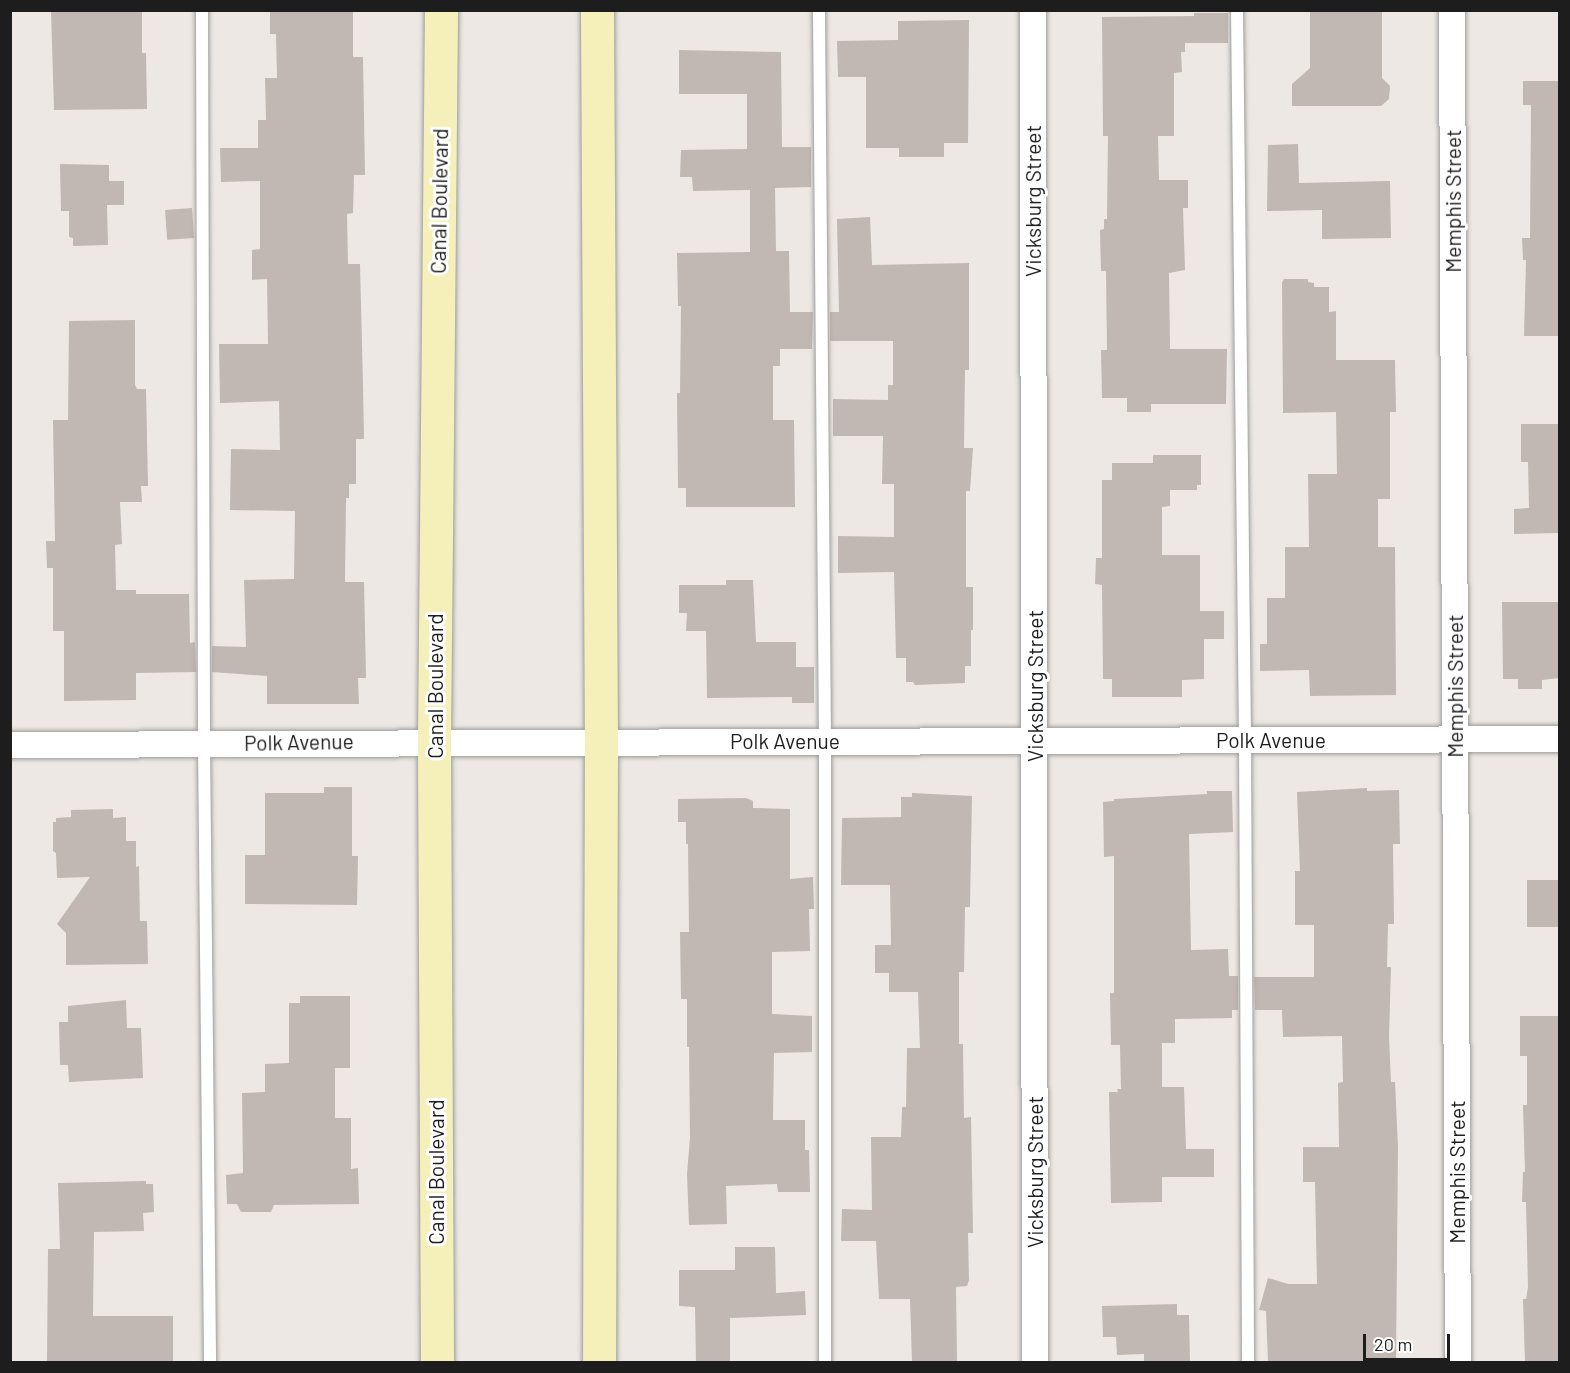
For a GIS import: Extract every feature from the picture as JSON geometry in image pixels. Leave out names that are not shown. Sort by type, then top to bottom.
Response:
[{"type":"main road","name":"Canal Boulevard","points":[[437,1362],[434,741],[441,10]]},
{"type":"main road","points":[[597,10],[601,742],[599,1362]]},
{"type":"street","name":"Vicksburg Street","points":[[1033,10],[1036,741],[1035,1362]]},
{"type":"street","name":"Memphis Street","points":[[1452,10],[1458,1362]]},
{"type":"street","name":"Polk Avenue","points":[[10,745],[434,741],[1560,739]]},
{"type":"lane","points":[[202,10],[204,743],[210,1362]]},
{"type":"lane","points":[[819,10],[825,741],[825,1362]]},
{"type":"lane","points":[[1237,10],[1245,740],[1248,1362]]},
{"type":"building","points":[[51,10],[142,10],[142,53],[146,53],[147,109],[54,110]]},
{"type":"building","points":[[270,10],[353,10],[353,57],[363,57],[365,175],[354,175],[353,213],[347,214],[348,264],[360,264],[363,385],[364,439],[356,439],[356,484],[349,484],[349,498],[346,498],[345,582],[364,582],[366,678],[358,678],[359,704],[267,704],[267,676],[212,672],[212,646],[246,647],[244,580],[294,579],[295,511],[230,510],[231,449],[280,450],[279,401],[220,403],[219,344],[268,344],[267,279],[252,280],[252,250],[260,249],[260,181],[221,182],[220,148],[258,148],[258,120],[266,120],[265,78],[277,78],[276,34],[270,34]]},
{"type":"building","points":[[1310,10],[1382,10],[1382,78],[1390,86],[1389,99],[1381,106],[1292,106],[1292,84],[1310,68]]},
{"type":"building","points":[[1194,13],[1228,13],[1228,43],[1185,43],[1185,52],[1181,52],[1182,72],[1174,73],[1174,136],[1158,136],[1159,180],[1188,180],[1188,208],[1183,208],[1185,270],[1169,273],[1170,349],[1227,349],[1226,404],[1151,404],[1151,412],[1127,412],[1127,398],[1102,398],[1101,350],[1107,350],[1106,271],[1101,271],[1100,230],[1104,229],[1104,219],[1107,219],[1108,136],[1103,136],[1102,17],[1194,16]]},
{"type":"building","points":[[969,20],[968,143],[944,143],[944,157],[899,157],[899,148],[866,148],[866,77],[838,77],[837,41],[898,40],[898,21]]},
{"type":"building","points":[[679,50],[781,52],[782,147],[811,147],[811,187],[775,188],[776,251],[789,251],[790,312],[813,312],[812,349],[780,349],[780,366],[773,366],[773,420],[794,420],[795,507],[686,507],[686,488],[678,488],[677,393],[680,393],[681,306],[678,306],[677,253],[750,252],[750,190],[693,191],[692,177],[680,177],[681,150],[747,149],[747,94],[679,94]]},
{"type":"building","points":[[1523,81],[1560,81],[1560,336],[1524,336],[1526,260],[1523,260],[1522,238],[1530,238],[1531,105],[1523,105]]},
{"type":"building","points":[[1298,144],[1299,183],[1390,181],[1391,238],[1322,239],[1322,210],[1267,211],[1268,145]]},
{"type":"building","points":[[60,164],[109,165],[109,181],[124,181],[124,205],[107,205],[108,245],[73,246],[73,238],[69,237],[69,211],[61,211]]},
{"type":"building","points":[[192,208],[194,238],[167,240],[165,210]]},
{"type":"building","points":[[870,217],[872,265],[969,263],[969,370],[965,370],[964,448],[973,448],[970,491],[966,491],[966,587],[973,587],[973,630],[971,630],[971,666],[965,666],[965,683],[915,685],[913,682],[906,682],[906,658],[896,658],[894,572],[838,573],[838,536],[894,537],[894,484],[882,484],[883,436],[833,436],[833,399],[888,400],[888,385],[893,385],[893,341],[830,341],[830,312],[839,312],[837,219]]},
{"type":"building","points":[[1284,279],[1308,279],[1308,282],[1314,283],[1314,287],[1329,287],[1329,312],[1336,311],[1336,360],[1395,360],[1396,412],[1390,412],[1390,499],[1378,499],[1378,547],[1395,547],[1396,695],[1310,696],[1309,670],[1260,671],[1260,644],[1267,644],[1267,598],[1285,598],[1285,547],[1309,547],[1308,474],[1337,474],[1336,412],[1283,413],[1282,282]]},
{"type":"building","points":[[135,320],[135,385],[137,389],[146,389],[148,486],[141,486],[142,502],[120,502],[122,544],[115,545],[116,590],[136,590],[136,594],[189,594],[190,643],[195,642],[196,672],[136,673],[136,700],[64,701],[64,631],[53,631],[53,568],[47,568],[46,541],[55,541],[53,420],[68,420],[69,321]]},
{"type":"building","points":[[1521,424],[1560,424],[1560,533],[1514,534],[1514,509],[1529,508],[1528,462],[1521,462]]},
{"type":"building","points":[[1153,455],[1201,455],[1201,485],[1197,485],[1197,490],[1170,490],[1170,506],[1162,507],[1162,555],[1200,555],[1200,611],[1224,611],[1224,639],[1204,639],[1204,679],[1182,680],[1182,697],[1112,697],[1112,679],[1103,679],[1102,585],[1095,584],[1096,558],[1102,558],[1102,480],[1112,480],[1112,463],[1153,463]]},
{"type":"building","points":[[726,580],[753,580],[756,642],[796,642],[796,667],[814,667],[814,703],[792,703],[792,697],[707,698],[706,631],[686,631],[687,613],[679,613],[679,585],[726,585]]},
{"type":"building","points":[[1502,602],[1560,602],[1560,678],[1542,680],[1542,689],[1518,689],[1518,679],[1503,679]]},
{"type":"building","points":[[324,787],[352,787],[352,856],[358,856],[357,905],[245,904],[245,855],[265,855],[265,793],[324,793]]},
{"type":"building","points":[[1367,788],[1367,791],[1399,790],[1400,844],[1393,844],[1394,924],[1388,924],[1387,967],[1391,967],[1389,1037],[1391,1082],[1395,1082],[1398,1147],[1396,1362],[1268,1362],[1266,1311],[1259,1310],[1268,1278],[1288,1284],[1317,1284],[1315,1182],[1303,1182],[1303,1147],[1339,1147],[1338,1083],[1343,1082],[1342,1036],[1283,1037],[1282,1010],[1255,1010],[1254,977],[1314,977],[1314,925],[1295,925],[1295,871],[1300,871],[1297,792]]},
{"type":"building","points":[[1207,791],[1232,791],[1233,832],[1189,834],[1191,950],[1228,949],[1229,976],[1238,976],[1238,1010],[1232,1010],[1232,1018],[1175,1019],[1175,1043],[1162,1043],[1162,1087],[1184,1087],[1186,1149],[1214,1149],[1214,1177],[1162,1177],[1162,1202],[1111,1203],[1109,1092],[1118,1092],[1117,1089],[1121,1089],[1120,1045],[1111,1045],[1110,993],[1114,993],[1114,856],[1104,857],[1103,802],[1114,801],[1114,799],[1207,794]]},
{"type":"building","points":[[912,793],[972,796],[970,907],[965,907],[964,972],[959,972],[959,1044],[963,1044],[964,1118],[971,1117],[973,1233],[968,1233],[969,1280],[967,1286],[956,1287],[957,1362],[912,1362],[910,1299],[879,1299],[876,1241],[841,1241],[842,1209],[872,1210],[871,1137],[901,1137],[902,1107],[906,1107],[907,1048],[920,1048],[918,992],[889,992],[889,973],[875,973],[875,945],[891,945],[890,885],[841,885],[842,818],[901,817],[901,797],[912,797]]},
{"type":"building","points":[[746,798],[753,801],[753,808],[790,809],[790,879],[813,877],[814,909],[809,909],[810,951],[772,952],[772,1014],[812,1016],[812,1052],[774,1053],[773,1120],[805,1120],[805,1150],[809,1150],[810,1192],[778,1192],[777,1184],[726,1186],[727,1224],[689,1225],[687,1174],[690,1138],[689,1047],[687,1047],[687,999],[681,999],[680,932],[689,932],[688,844],[686,844],[686,822],[678,822],[678,799]]},
{"type":"building","points":[[113,809],[113,818],[126,817],[126,841],[136,841],[140,921],[147,921],[148,964],[66,965],[66,933],[57,924],[90,877],[57,878],[56,853],[53,851],[53,822],[56,822],[56,818],[71,817],[71,810]]},
{"type":"building","points":[[1527,880],[1560,880],[1560,927],[1527,927]]},
{"type":"building","points":[[300,996],[350,996],[350,1068],[335,1068],[335,1118],[351,1118],[351,1169],[358,1168],[359,1204],[274,1205],[271,1212],[241,1212],[237,1204],[227,1204],[226,1175],[243,1173],[242,1093],[265,1092],[265,1064],[289,1063],[289,1003],[300,1003]]},
{"type":"building","points":[[126,1000],[127,1028],[141,1028],[143,1078],[69,1082],[68,1065],[60,1065],[59,1022],[68,1022],[68,1006]]},
{"type":"building","points":[[1520,1016],[1560,1016],[1560,1362],[1525,1362],[1523,1299],[1526,1299],[1528,1287],[1526,1202],[1522,1202],[1523,1172],[1525,1172],[1523,1105],[1527,1105],[1527,1056],[1520,1056]]},
{"type":"building","points":[[146,1181],[146,1184],[153,1184],[154,1212],[143,1213],[144,1231],[94,1232],[93,1316],[173,1316],[173,1362],[47,1362],[48,1249],[60,1249],[58,1183]]},
{"type":"building","points":[[735,1247],[775,1247],[776,1293],[805,1291],[806,1315],[730,1318],[730,1362],[696,1362],[695,1307],[679,1306],[679,1270],[735,1270]]},
{"type":"building","points":[[1177,1304],[1177,1315],[1189,1315],[1190,1362],[1144,1362],[1144,1354],[1117,1355],[1116,1337],[1103,1337],[1102,1306]]}]
